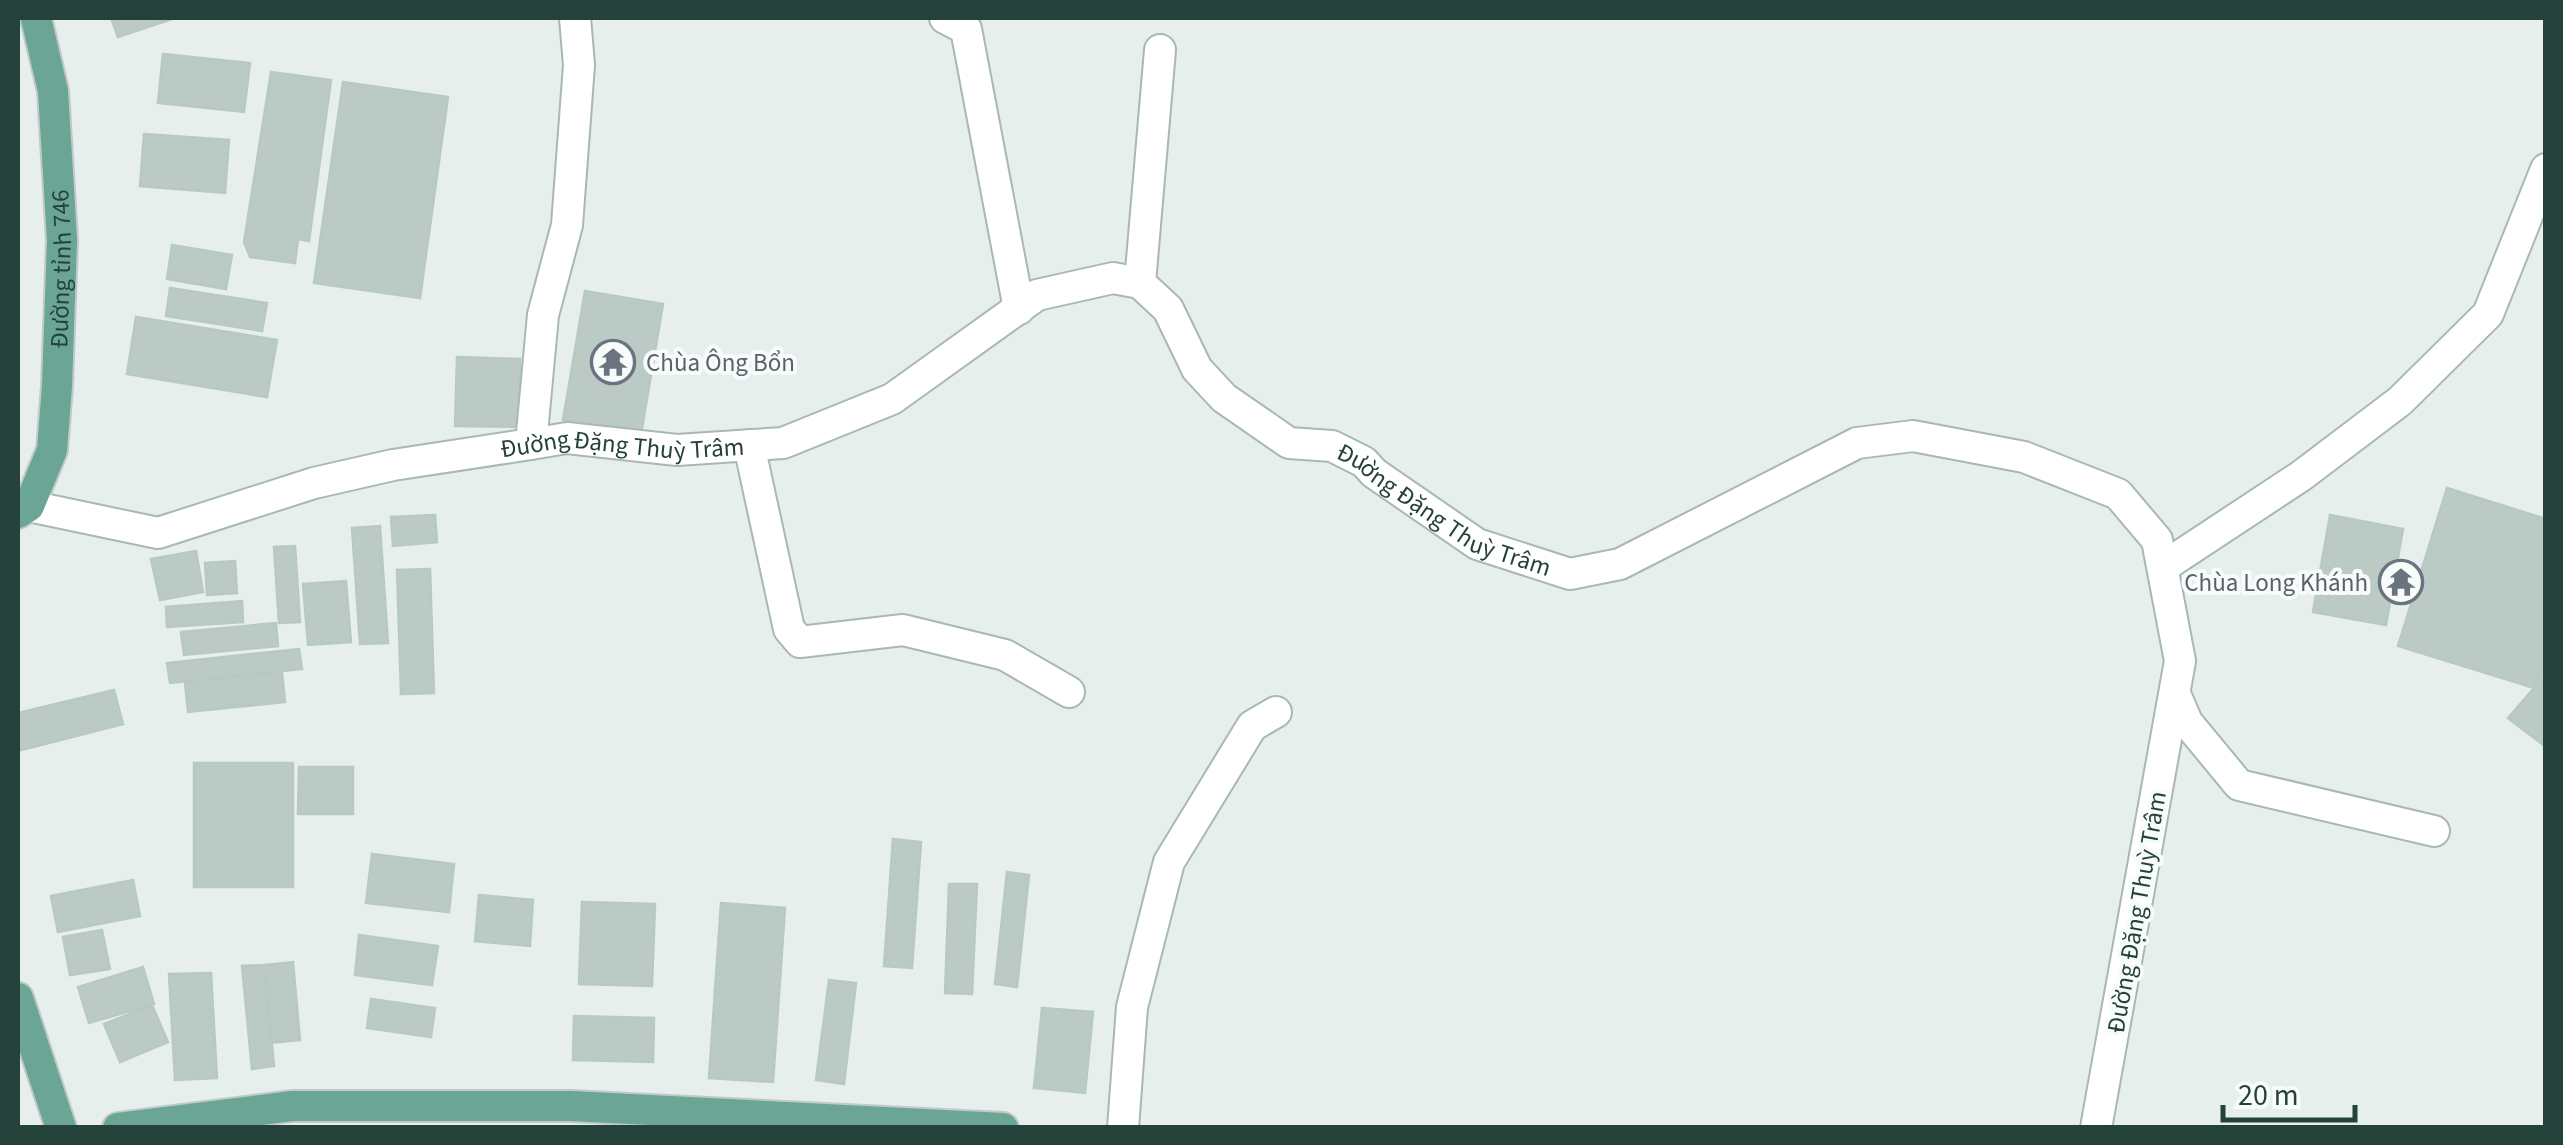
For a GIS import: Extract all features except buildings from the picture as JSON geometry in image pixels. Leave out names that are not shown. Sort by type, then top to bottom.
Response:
[{"type":"main road","name":"Đường tỉnh 746","points":[[23,509],[52,450],[62,240],[53,90],[36,18]]},
{"type":"main road","points":[[18,998],[61,1128]]},
{"type":"main road","points":[[118,1128],[292,1106],[572,1106],[1003,1128]]},
{"type":"street","points":[[531,444],[543,315],[568,225],[579,65],[575,18]]},
{"type":"street","points":[[945,18],[966,29],[1019,308]]},
{"type":"street","points":[[1140,283],[1160,50]]},
{"type":"street","points":[[2164,567],[2302,476],[2400,401],[2488,314],[2546,169]]},
{"type":"street","name":"Đường Đặng Thuỳ Trâm","points":[[23,509],[158,533],[314,483],[393,464],[567,438],[677,450],[784,443],[892,399],[1037,295],[1113,278],[1140,283],[1168,310],[1196,369],[1224,398],[1289,443],[1332,446],[1364,462],[1388,484],[1477,544],[1570,574],[1620,564],[1857,443],[1913,436],[2024,457],[2118,494],[2157,540],[2180,661],[2096,1128]]},
{"type":"street","points":[[749,445],[789,629],[800,642],[903,630],[1004,654],[1070,692]]},
{"type":"street","points":[[2175,694],[2187,722],[2238,786],[2434,831]]},
{"type":"street","points":[[1123,1128],[1132,1006],[1169,862],[1252,726],[1276,712]]},
{"type":"place","name":"Chùa Ông Bổn","points":[[613,362]]},
{"type":"place","name":"Chùa Long Khánh","points":[[2401,582]]}]
